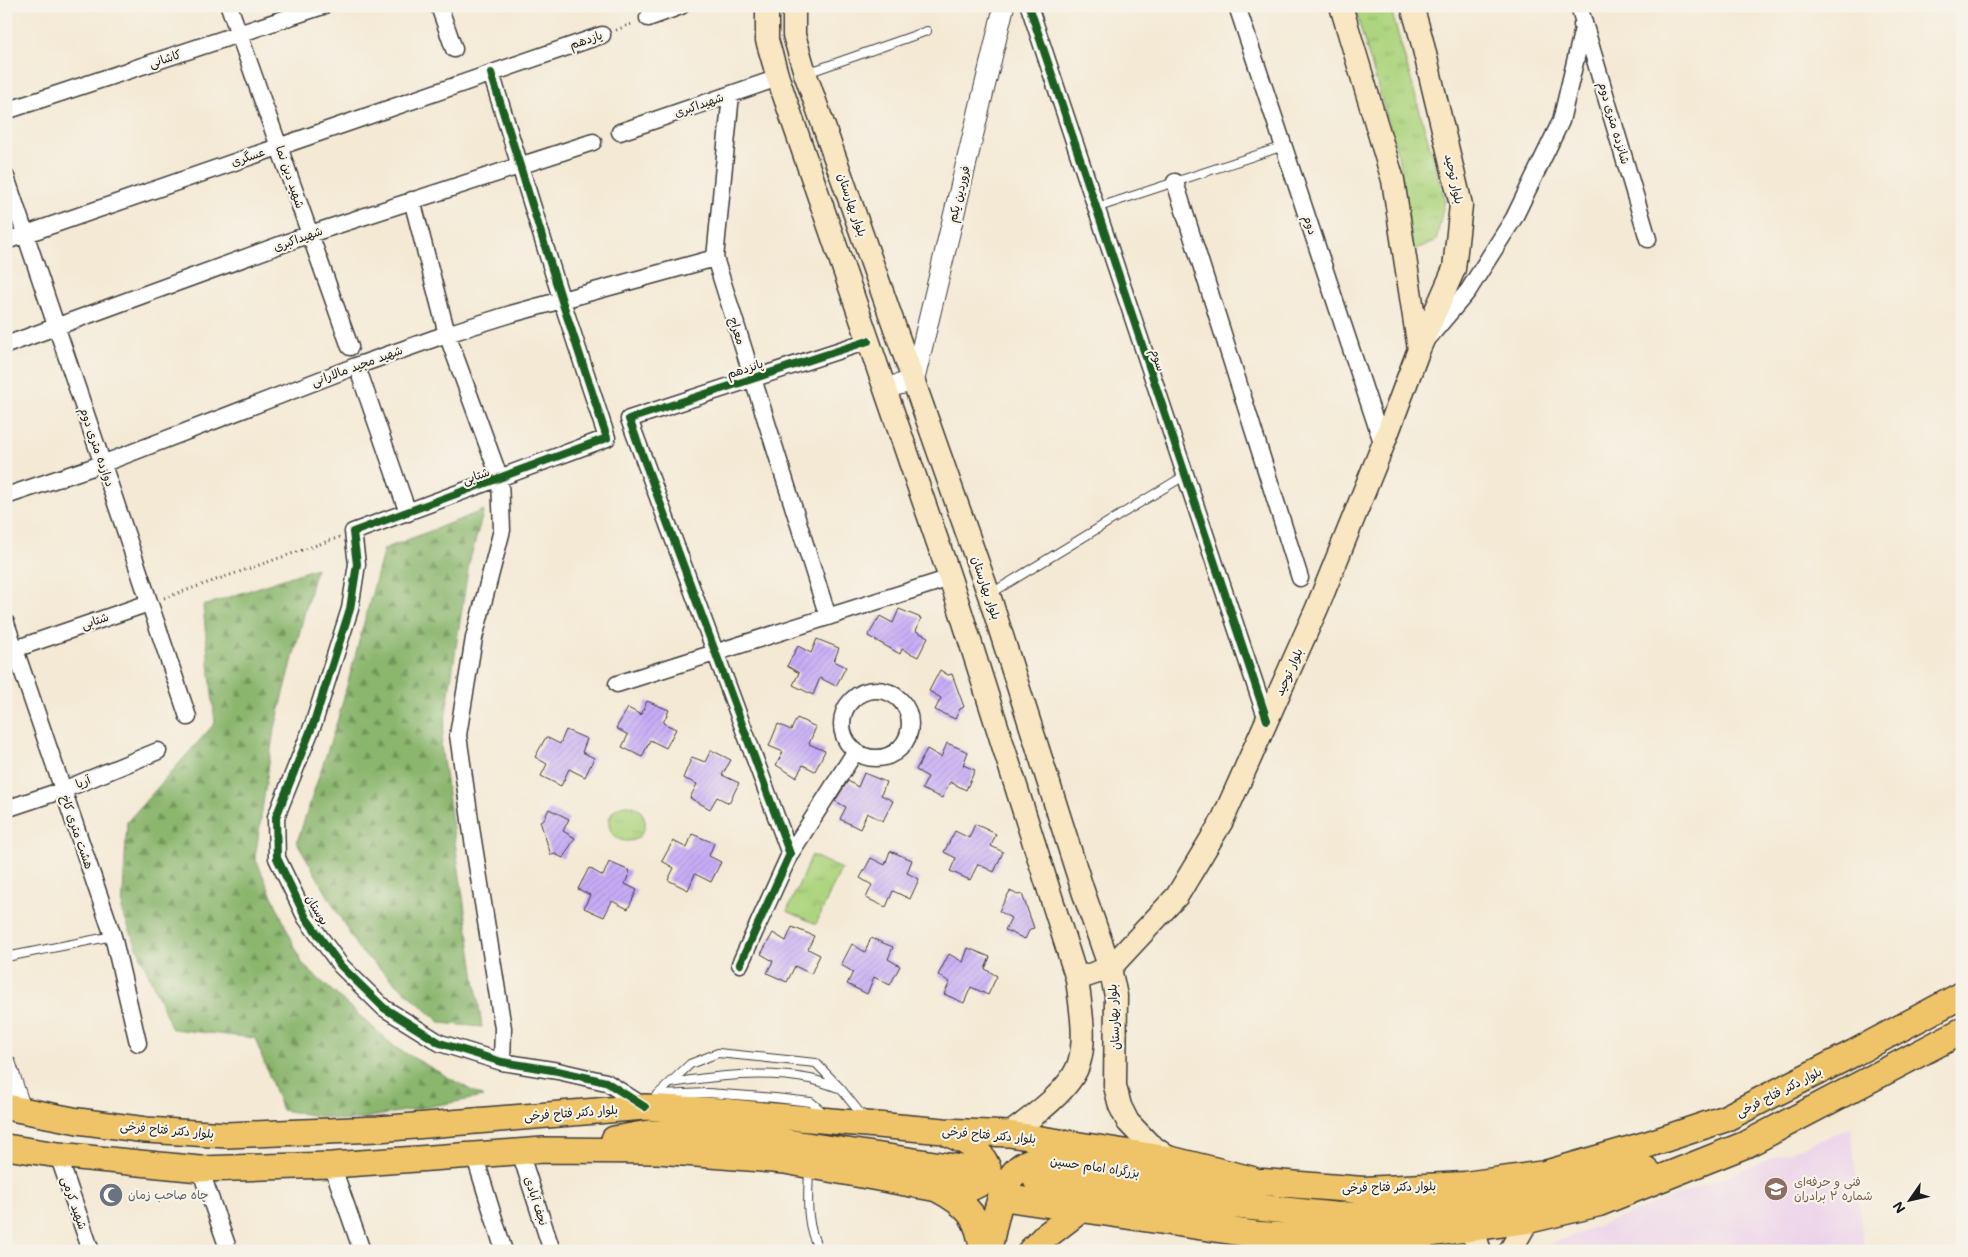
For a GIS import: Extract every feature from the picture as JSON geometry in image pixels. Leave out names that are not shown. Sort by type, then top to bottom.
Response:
[{"type":"highway","name":"بلوار دکتر فتاح فرخی","points":[[1263,1182],[1363,1190],[1465,1185],[1545,1174],[1649,1144],[1724,1119],[1854,1053],[1962,995]]},
{"type":"highway","points":[[1001,1197],[1259,1235],[1346,1240],[1428,1234],[1528,1220],[1599,1202],[1747,1144],[1962,1031]]},
{"type":"highway","points":[[1036,1179],[1185,1200],[1338,1216],[1420,1212],[1519,1200],[1668,1165],[1747,1144]]},
{"type":"highway","name":"بزرگراه امام حسین","points":[[988,1251],[1001,1197],[1016,1170],[1031,1161],[1040,1160],[1213,1185],[1263,1182]]},
{"type":"highway","points":[[938,1189],[957,1199],[972,1213],[980,1232],[983,1251]]},
{"type":"highway","points":[[1031,1251],[1046,1236],[1080,1210]]},
{"type":"main road","points":[[767,6],[767,40],[778,78],[950,578],[1077,978],[1082,1014],[1082,1050],[1079,1065],[1071,1079],[1043,1110],[1009,1134]]},
{"type":"main road","name":"بلوار بهارستان","points":[[794,6],[794,35],[805,73],[988,595],[1083,891],[1110,968],[1116,996],[1115,1086],[1120,1106],[1128,1122],[1149,1144],[1170,1160]]},
{"type":"main road","name":"بلوار توحید","points":[[1342,6],[1393,180],[1420,349]]},
{"type":"main road","name":"بلوار توحید","points":[[1110,968],[1177,896],[1222,820],[1317,608],[1384,445],[1420,349],[1454,269],[1460,205],[1412,6]]},
{"type":"main road","points":[[1077,978],[1110,968]]},
{"type":"main road","name":"بلوار دکتر فتاح فرخی","points":[[14,1109],[78,1121],[146,1130],[227,1135],[378,1129],[652,1101],[720,1111],[944,1131],[1009,1134],[1170,1160],[1263,1182]]},
{"type":"main road","points":[[6,1147],[58,1155],[200,1169],[332,1165],[531,1151],[658,1151],[785,1161],[938,1189],[969,1189],[983,1182],[988,1168],[983,1156],[971,1144],[944,1131]]},
{"type":"main road","points":[[531,1151],[649,1133],[717,1132],[969,1169]]},
{"type":"main road","points":[[1510,1251],[1528,1220]]},
{"type":"main road","points":[[1466,1229],[1476,1239],[1480,1251]]},
{"type":"street","name":"شهید دین نما","points":[[230,6],[350,347]]},
{"type":"street","name":"کاشانی","points":[[6,112],[323,6]]},
{"type":"street","points":[[439,6],[454,50]]},
{"type":"street","points":[[648,18],[681,6]]},
{"type":"street","name":"فروردین یکم","points":[[914,381],[1004,6]]},
{"type":"street","name":"سوم","points":[[1029,6],[1184,476],[1267,720]]},
{"type":"street","name":"دوم","points":[[1237,6],[1384,445]]},
{"type":"street","name":"شانزده متری دوم","points":[[1579,6],[1648,239]]},
{"type":"street","points":[[1420,349],[1468,291],[1514,218],[1562,121],[1583,24]]},
{"type":"street","name":"یازدهم","points":[[490,73],[602,35]]},
{"type":"street","points":[[490,73],[562,301]]},
{"type":"street","name":"عسگری","points":[[6,241],[490,73]]},
{"type":"street","name":"شهیداکبری","points":[[620,132],[778,78]]},
{"type":"street","name":"معراج","points":[[731,94],[715,258],[828,617]]},
{"type":"street","name":"شهیداکبری","points":[[6,345],[57,328],[310,234],[593,142]]},
{"type":"street","name":"دوازده متری دوم","points":[[6,177],[188,717]]},
{"type":"street","points":[[1175,182],[1300,578]]},
{"type":"street","points":[[412,200],[447,334],[500,479],[502,530],[474,638],[458,735],[503,1028],[502,1062]]},
{"type":"street","name":"شهید مجید مالارانی","points":[[6,496],[102,464],[356,366],[447,334],[715,258]]},
{"type":"street","name":"شتابی","points":[[353,532],[607,438],[562,301]]},
{"type":"street","name":"پانزدهم","points":[[715,653],[629,419],[868,341]]},
{"type":"street","points":[[361,378],[408,513]]},
{"type":"street","points":[[884,388],[914,381]]},
{"type":"street","name":"بوستان","points":[[353,532],[357,564],[350,609],[314,722],[276,817],[277,858],[306,918],[341,966],[384,1008],[440,1043],[502,1062],[558,1071],[606,1082],[652,1101]]},
{"type":"street","points":[[617,684],[950,578]]},
{"type":"street","name":"شتابی","points":[[11,650],[149,603]]},
{"type":"street","name":"هشت متری کاخ","points":[[6,623],[11,650],[63,790],[113,936],[138,1043]]},
{"type":"street","points":[[715,653],[790,854]]},
{"type":"street","points":[[878,690],[894,695],[902,702],[908,712],[911,723],[909,734],[904,744],[897,752],[881,758],[865,757],[855,752],[847,743],[843,732],[842,720],[845,709],[861,693],[878,690]]},
{"type":"street","name":"آریا","points":[[6,809],[63,790],[158,751]]},
{"type":"street","points":[[740,964],[790,854],[855,752]]},
{"type":"street","points":[[6,1065],[14,1109]]},
{"type":"street","name":"نجف آبادی","points":[[531,1151],[552,1251]]},
{"type":"street","points":[[474,1154],[504,1251]]},
{"type":"street","name":"شهید کرمی","points":[[58,1155],[91,1251]]},
{"type":"street","points":[[332,1165],[362,1251]]},
{"type":"street","points":[[200,1169],[229,1251]]},
{"type":"lane","points":[[805,73],[927,31]]},
{"type":"lane","points":[[1096,208],[1284,146]]},
{"type":"lane","points":[[988,595],[1184,476]]},
{"type":"lane","points":[[6,957],[113,936]]},
{"type":"lane","points":[[652,1101],[690,1064],[718,1053],[816,1063],[841,1089],[860,1113],[884,1126]]},
{"type":"lane","points":[[670,1083],[720,1075],[775,1076],[810,1079],[841,1089]]},
{"type":"lane","points":[[809,1165],[809,1222],[820,1251]]},
{"type":"path","points":[[149,603],[353,532]]},
{"type":"shaded area","name":"فنی و حرفه‌ای شماره ۲ برادران","points":[[1851,1128],[1864,1251],[1540,1251],[1539,1249]]},
{"type":"green space","points":[[1354,6],[1390,6],[1445,200],[1436,241],[1413,250],[1398,155]]},
{"type":"green space","points":[[484,510],[469,563],[441,746],[482,1027],[441,1023],[359,950],[297,842],[338,719],[384,549]]},
{"type":"green space","points":[[316,568],[273,736],[255,858],[303,965],[396,1048],[483,1097],[348,1121],[282,1110],[255,1038],[172,1029],[122,912],[127,822],[215,723],[203,606]]},
{"type":"green space","points":[[627,805],[639,811],[645,823],[639,835],[627,841],[615,835],[609,823],[615,811]]},
{"type":"green space","points":[[812,855],[841,869],[816,924],[787,911]]},
{"type":"building","points":[[899,609],[921,618],[916,631],[928,637],[918,657],[902,649],[900,654],[868,636],[880,616],[893,623]]},
{"type":"building","points":[[817,639],[839,648],[834,661],[846,667],[836,686],[820,678],[813,695],[793,685],[799,673],[787,666],[798,646],[811,653]]},
{"type":"building","points":[[940,670],[948,675],[952,674],[964,707],[960,709],[955,719],[935,710],[941,698],[929,691]]},
{"type":"building","points":[[647,701],[669,710],[663,723],[676,729],[666,748],[650,740],[642,757],[622,747],[628,735],[616,728],[628,708],[641,715]]},
{"type":"building","points":[[797,718],[816,727],[809,744],[825,751],[815,771],[803,765],[796,777],[776,765],[783,752],[769,746],[778,724],[791,730]]},
{"type":"building","points":[[566,730],[587,739],[582,752],[594,758],[585,777],[569,769],[561,786],[541,776],[547,764],[535,757],[546,737],[560,744]]},
{"type":"building","points":[[947,743],[968,752],[963,765],[975,770],[966,790],[950,782],[942,798],[922,789],[928,777],[916,770],[927,749],[941,757]]},
{"type":"building","points":[[711,750],[731,760],[722,775],[739,783],[729,803],[717,797],[710,809],[690,798],[697,784],[683,778],[692,757],[705,762]]},
{"type":"building","points":[[864,773],[886,782],[881,795],[893,801],[883,821],[867,813],[860,829],[840,819],[846,807],[835,801],[848,781],[858,787]]},
{"type":"building","points":[[549,809],[569,819],[563,831],[575,838],[563,858],[555,854],[551,855],[540,821],[544,819]]},
{"type":"building","points":[[975,824],[996,834],[991,846],[1003,852],[994,872],[978,864],[970,880],[950,871],[956,858],[944,852],[955,831],[969,838]]},
{"type":"building","points":[[692,834],[714,843],[709,856],[721,862],[711,882],[695,874],[688,890],[668,880],[674,868],[662,861],[673,841],[687,848]]},
{"type":"building","points":[[890,851],[912,860],[907,873],[919,879],[910,899],[893,891],[886,907],[866,898],[872,885],[860,878],[871,858],[885,865]]},
{"type":"building","points":[[609,862],[630,871],[625,884],[637,890],[628,909],[612,901],[604,917],[584,908],[590,895],[578,889],[589,868],[603,876]]},
{"type":"building","points":[[1010,891],[1018,895],[1022,894],[1034,928],[1030,929],[1025,939],[1005,930],[1011,918],[999,911]]},
{"type":"building","points":[[792,927],[814,936],[808,949],[820,955],[811,974],[795,966],[787,982],[767,973],[773,961],[761,954],[773,933],[786,941]]},
{"type":"building","points":[[871,938],[893,947],[888,959],[900,966],[890,985],[874,977],[867,994],[847,984],[853,972],[841,965],[852,944],[865,952]]},
{"type":"building","points":[[968,948],[990,957],[985,969],[997,976],[988,995],[971,987],[964,1003],[944,994],[950,982],[938,975],[949,954],[963,962]]},
{"type":"cycle path","points":[[1029,6],[1267,720]]},
{"type":"cycle path","points":[[491,73],[607,438],[353,532],[357,564],[350,609],[314,722],[276,817],[277,858],[306,918],[341,966],[384,1008],[440,1043],[502,1062],[558,1071],[606,1082],[645,1107]]},
{"type":"cycle path","points":[[740,964],[790,854],[629,419],[868,341]]},
{"type":"place","name":"فنی و حرفه‌ای شماره ۲ برادران","points":[[1776,1189]]},
{"type":"place","name":"چاه صاحب زمان","points":[[111,1195]]}]
